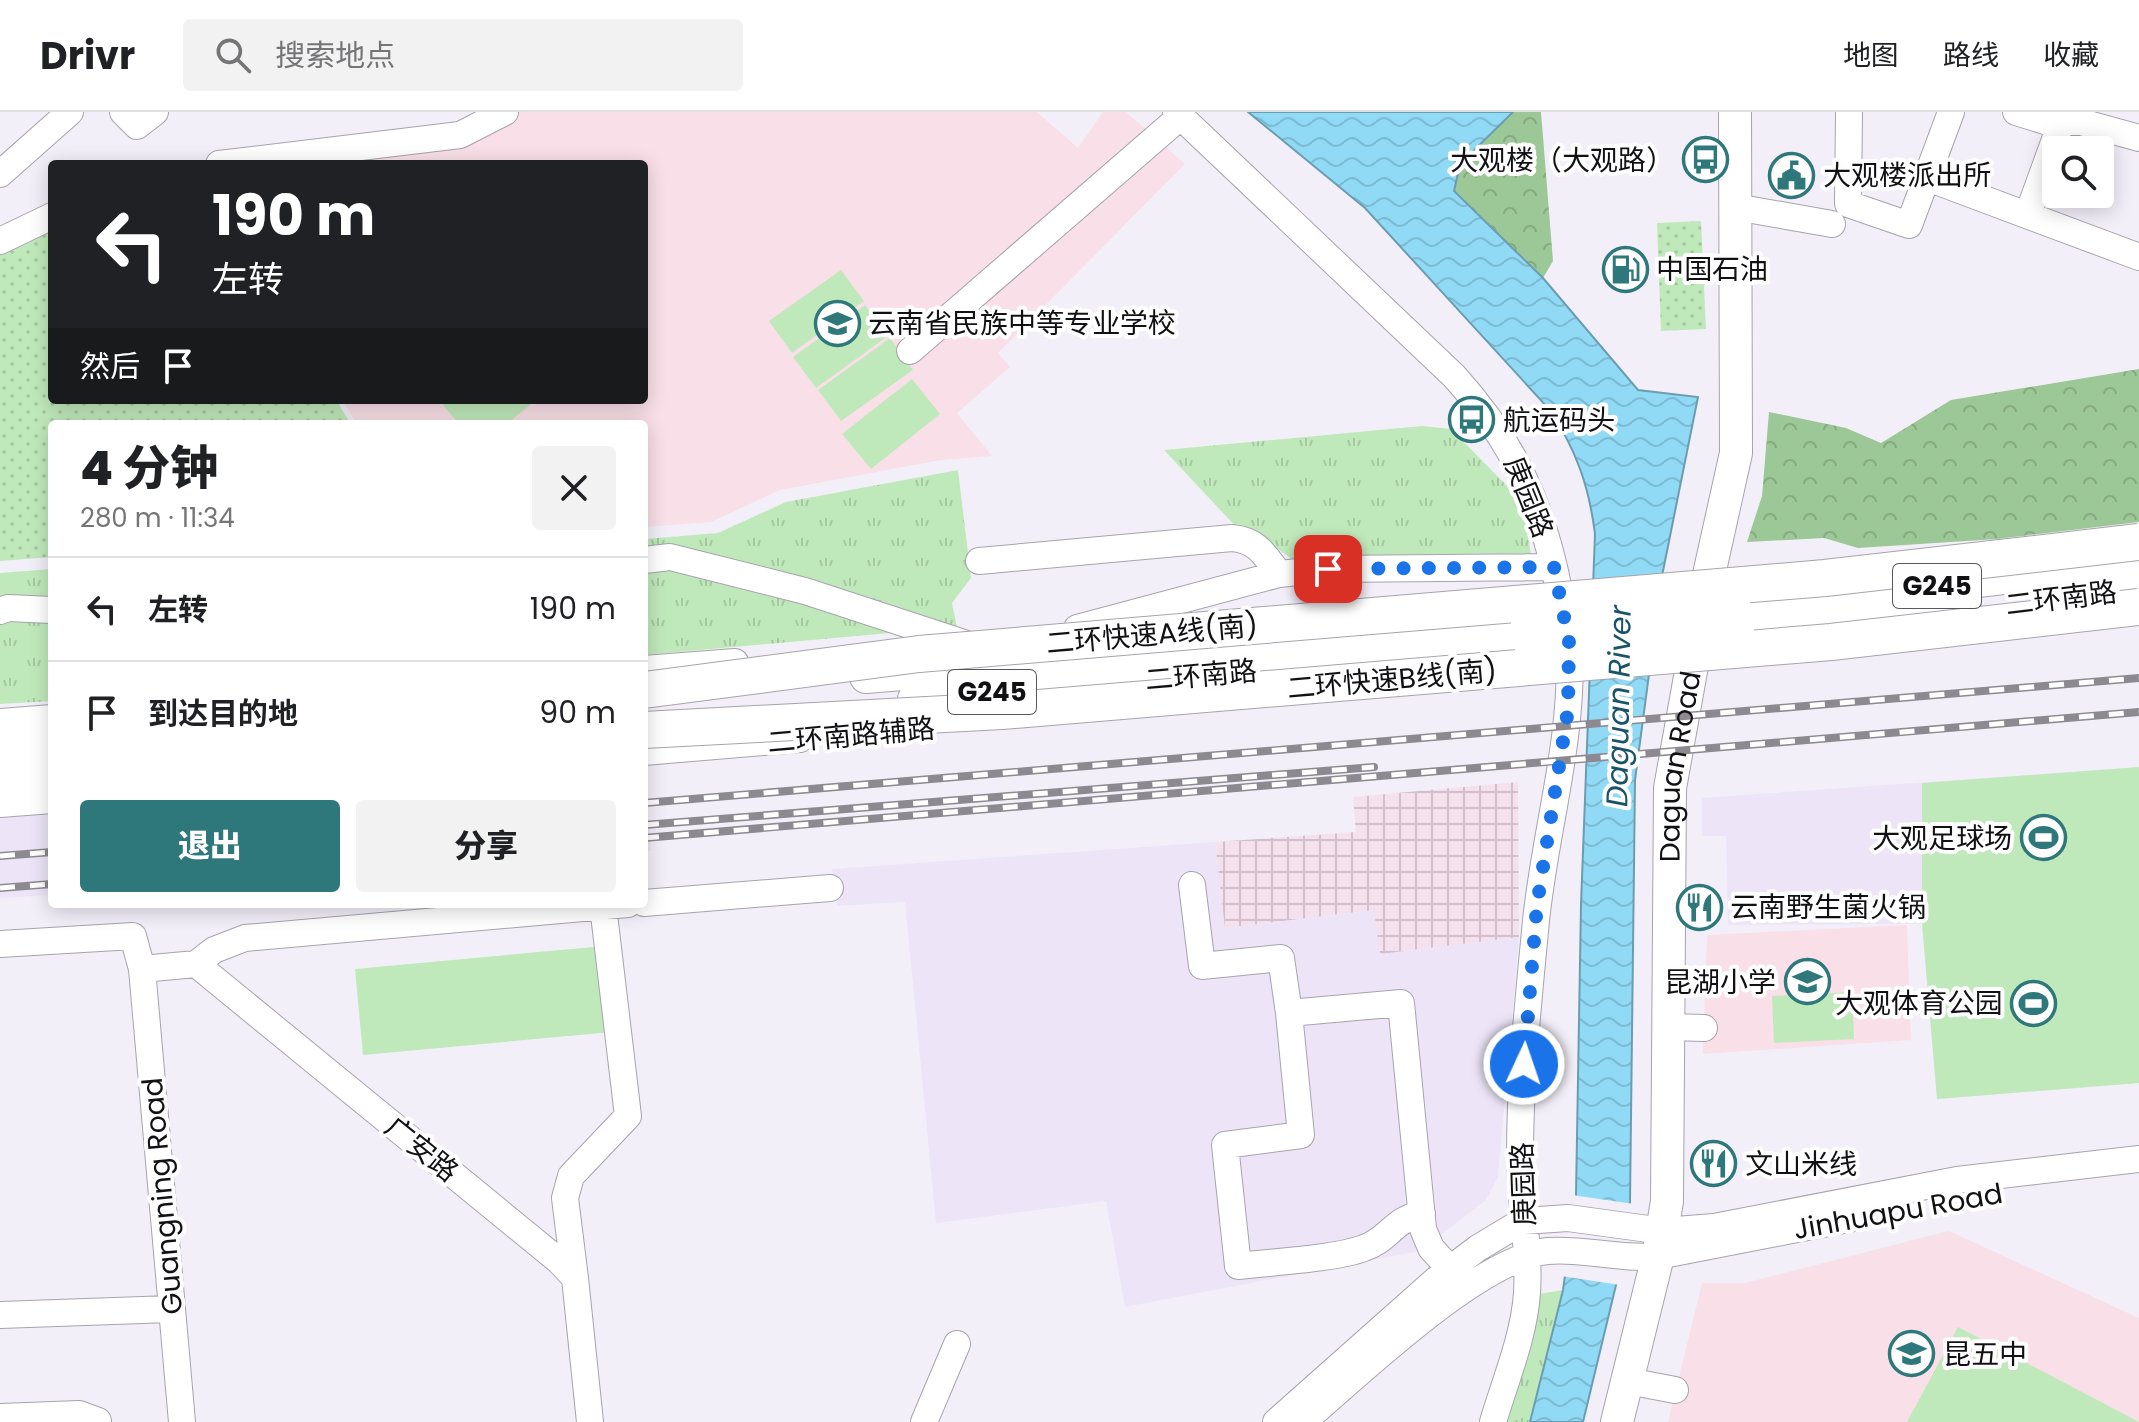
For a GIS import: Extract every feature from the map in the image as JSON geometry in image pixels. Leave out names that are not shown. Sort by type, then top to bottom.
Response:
[{"type":"highway","name":"二环快速A线(南)","points":[[648,689],[957,650],[1825,578],[2139,542]]},
{"type":"highway","name":"二环快速B线(南)","points":[[648,730],[1018,710],[1831,642],[2139,607]]},
{"type":"highway","points":[[0,747],[48,743]]},
{"type":"highway","points":[[0,778],[48,774]]},
{"type":"main road","name":"Daguan Road","points":[[1617,1422],[1660,1243],[1668,1180],[1670,788],[1706,588],[1736,453],[1735,112]]},
{"type":"main road","name":"二环南路","points":[[1736,618],[2139,562]]},
{"type":"main road","name":"二环南路","points":[[648,697],[1339,651],[1736,618],[1963,610],[2139,588]]},
{"type":"main road","name":"二环南路","points":[[648,723],[1339,651]]},
{"type":"street","points":[[0,174],[70,112]]},
{"type":"street","points":[[123,112],[137,126],[155,112]]},
{"type":"street","points":[[252,160],[460,135],[505,112]]},
{"type":"street","points":[[1849,112],[1848,204],[1909,225],[1951,112]]},
{"type":"street","points":[[2016,112],[2063,118],[2139,138]]},
{"type":"street","points":[[910,351],[1178,114]]},
{"type":"street","name":"庚园路","points":[[1178,114],[1454,376],[1487,413],[1507,443],[1541,512],[1569,642],[1568,710],[1533,948],[1520,1155],[1528,1255],[1522,1319],[1493,1422]]},
{"type":"street","points":[[2028,214],[2063,118]]},
{"type":"street","points":[[1925,177],[2028,214],[2137,247]]},
{"type":"street","points":[[1735,207],[1832,224]]},
{"type":"street","points":[[0,241],[48,218]]},
{"type":"street","points":[[979,561],[1232,538],[1248,539],[1279,574]]},
{"type":"street","points":[[648,560],[670,557],[805,591],[964,643]]},
{"type":"street","points":[[1020,639],[1097,623],[1279,574],[1328,569],[1554,567]]},
{"type":"street","points":[[0,611],[8,608],[48,610]]},
{"type":"street","points":[[648,669],[1020,639],[1339,651]]},
{"type":"street","name":"二环南路辅路","points":[[648,752],[1058,716],[1178,697],[1339,651]]},
{"type":"street","points":[[0,722],[48,718]]},
{"type":"street","points":[[0,804],[48,800]]},
{"type":"street","points":[[1192,885],[1202,966],[1281,958],[1289,1013],[1301,1135],[1225,1145],[1238,1266],[1363,1249],[1389,1234],[1403,1217],[1422,1214]]},
{"type":"street","points":[[648,903],[830,888]]},
{"type":"street","points":[[142,969],[196,964],[214,950],[245,938],[582,908]]},
{"type":"street","points":[[590,1422],[565,1198],[571,1176],[628,1116],[616,908]]},
{"type":"street","name":"Guangning Road","points":[[0,944],[133,936],[142,969],[182,1422]]},
{"type":"street","name":"广安路","points":[[196,964],[575,1278]]},
{"type":"street","points":[[1289,1013],[1401,1003],[1425,1238],[1450,1269]]},
{"type":"street","points":[[1670,1027],[1704,1028]]},
{"type":"street","name":"Jinhuapu Road","points":[[1660,1243],[1714,1227],[1957,1180],[2139,1159]]},
{"type":"street","name":"Jinhuapu Road","points":[[1660,1243],[1964,1196],[2139,1175]]},
{"type":"street","points":[[1276,1422],[1450,1269],[1523,1221],[1568,1218],[1631,1227],[1660,1243]]},
{"type":"street","points":[[1303,1422],[1467,1287],[1528,1255],[1564,1251],[1624,1258],[1660,1243]]},
{"type":"street","points":[[0,1315],[171,1309]]},
{"type":"street","points":[[924,1422],[957,1344]]},
{"type":"street","points":[[1628,1381],[1675,1390]]},
{"type":"street","points":[[0,1417],[79,1414],[98,1421]]},
{"type":"shaded area","name":"云南省民族中等专业学校","points":[[513,112],[1037,112],[1078,148],[1103,112],[1126,112],[1185,164],[998,353],[1010,367],[957,413],[992,456],[941,460],[780,490],[711,522],[648,527],[648,420],[354,420],[344,404],[648,404],[648,160],[307,160]]},
{"type":"shaded area","name":"大观体育公园","points":[[2139,767],[2139,1083],[1937,1099],[1922,924],[1728,925],[1726,836],[1702,836],[1702,798]]},
{"type":"shaded area","points":[[1518,782],[1519,937],[1380,954],[1374,910],[1225,928],[1215,842],[1356,832],[1353,797]]},
{"type":"shaded area","points":[[48,807],[48,895],[0,898],[0,811]]},
{"type":"shaded area","points":[[648,814],[651,851],[648,851]]},
{"type":"shaded area","points":[[1215,842],[1225,928],[1375,910],[1380,954],[1519,937],[1498,1177],[1486,1200],[1420,1251],[1125,1307],[1106,1201],[936,1223],[905,902],[837,906],[832,869]]},
{"type":"shaded area","name":"昆湖小学","points":[[1907,925],[1911,1040],[1703,1054],[1707,935]]},
{"type":"shaded area","name":"昆五中","points":[[1949,1231],[2139,1318],[2139,1422],[1668,1422],[1702,1283],[1745,1283]]},
{"type":"green space","points":[[1513,112],[1541,112],[1553,261],[1543,278],[1454,191],[1460,164]]},
{"type":"green space","points":[[1701,221],[1706,329],[1661,331],[1657,223]]},
{"type":"green space","points":[[48,224],[48,404],[338,404],[348,420],[48,420],[48,557],[0,561],[0,247]]},
{"type":"green space","points":[[841,270],[864,301],[792,353],[769,321]]},
{"type":"green space","points":[[865,305],[888,336],[816,388],[793,357]]},
{"type":"green space","points":[[890,338],[913,370],[841,421],[818,390]]},
{"type":"green space","points":[[2139,369],[2139,522],[1997,539],[1858,548],[1824,538],[1747,542],[1762,496],[1769,412],[1846,428],[1881,443],[1951,400]]},
{"type":"green space","points":[[912,379],[940,414],[871,469],[842,434]]},
{"type":"green space","points":[[442,404],[531,404],[512,420],[456,420]]},
{"type":"green space","points":[[1422,426],[1451,429],[1510,489],[1524,514],[1531,554],[1301,565],[1266,541],[1239,530],[1164,450]]},
{"type":"green space","points":[[958,470],[971,578],[952,603],[957,627],[648,655],[648,539],[718,533],[786,502]]},
{"type":"green space","points":[[48,569],[48,701],[0,704],[0,573]]},
{"type":"green space","name":"大观体育公园","points":[[2139,767],[2139,1083],[1937,1099],[1922,923],[1922,783]]},
{"type":"green space","points":[[604,946],[612,1032],[363,1055],[355,969]]},
{"type":"green space","points":[[1852,992],[1854,1039],[1774,1043],[1772,996]]},
{"type":"green space","points":[[1563,1290],[1530,1422],[1484,1422],[1527,1296]]},
{"type":"green space","points":[[1958,1327],[2139,1422],[1907,1422]]},
{"type":"water","name":"Daguan River","points":[[1248,112],[1513,112],[1460,164],[1454,191],[1543,278],[1638,390],[1698,397],[1662,576],[1635,780],[1630,1203],[1616,1285],[1583,1422],[1530,1422],[1563,1290],[1576,1195],[1581,905],[1595,534],[1589,500],[1574,453],[1549,409],[1365,208]]},
{"type":"pier","points":[[1572,1195],[1634,1204],[1620,1285],[1561,1276]]},
{"type":"railway","points":[[648,803],[2139,678]]},
{"type":"railway","points":[[648,838],[2139,712]]},
{"type":"railway","points":[[648,825],[1374,767]]},
{"type":"railway","points":[[0,856],[48,852]]},
{"type":"railway","points":[[0,888],[48,884]]},
{"type":"place","name":"大观楼（大观路）","points":[[1705,160]]},
{"type":"place","name":"大观楼派出所","points":[[1792,175]]},
{"type":"place","name":"中国石油","points":[[1625,269]]},
{"type":"place","name":"云南省民族中等专业学校","points":[[837,323]]},
{"type":"place","name":"航运码头","points":[[1472,420]]},
{"type":"place","name":"大观足球场","points":[[2043,838]]},
{"type":"place","name":"云南野生菌火锅","points":[[1699,907]]},
{"type":"place","name":"昆湖小学","points":[[1807,982]]},
{"type":"place","name":"大观体育公园","points":[[2034,1003]]},
{"type":"place","name":"文山米线","points":[[1714,1164]]},
{"type":"place","name":"昆五中","points":[[1912,1354]]},
{"type":"route","points":[[1328,569],[1554,567],[1569,642],[1568,710],[1537,905],[1524,1064]]}]
